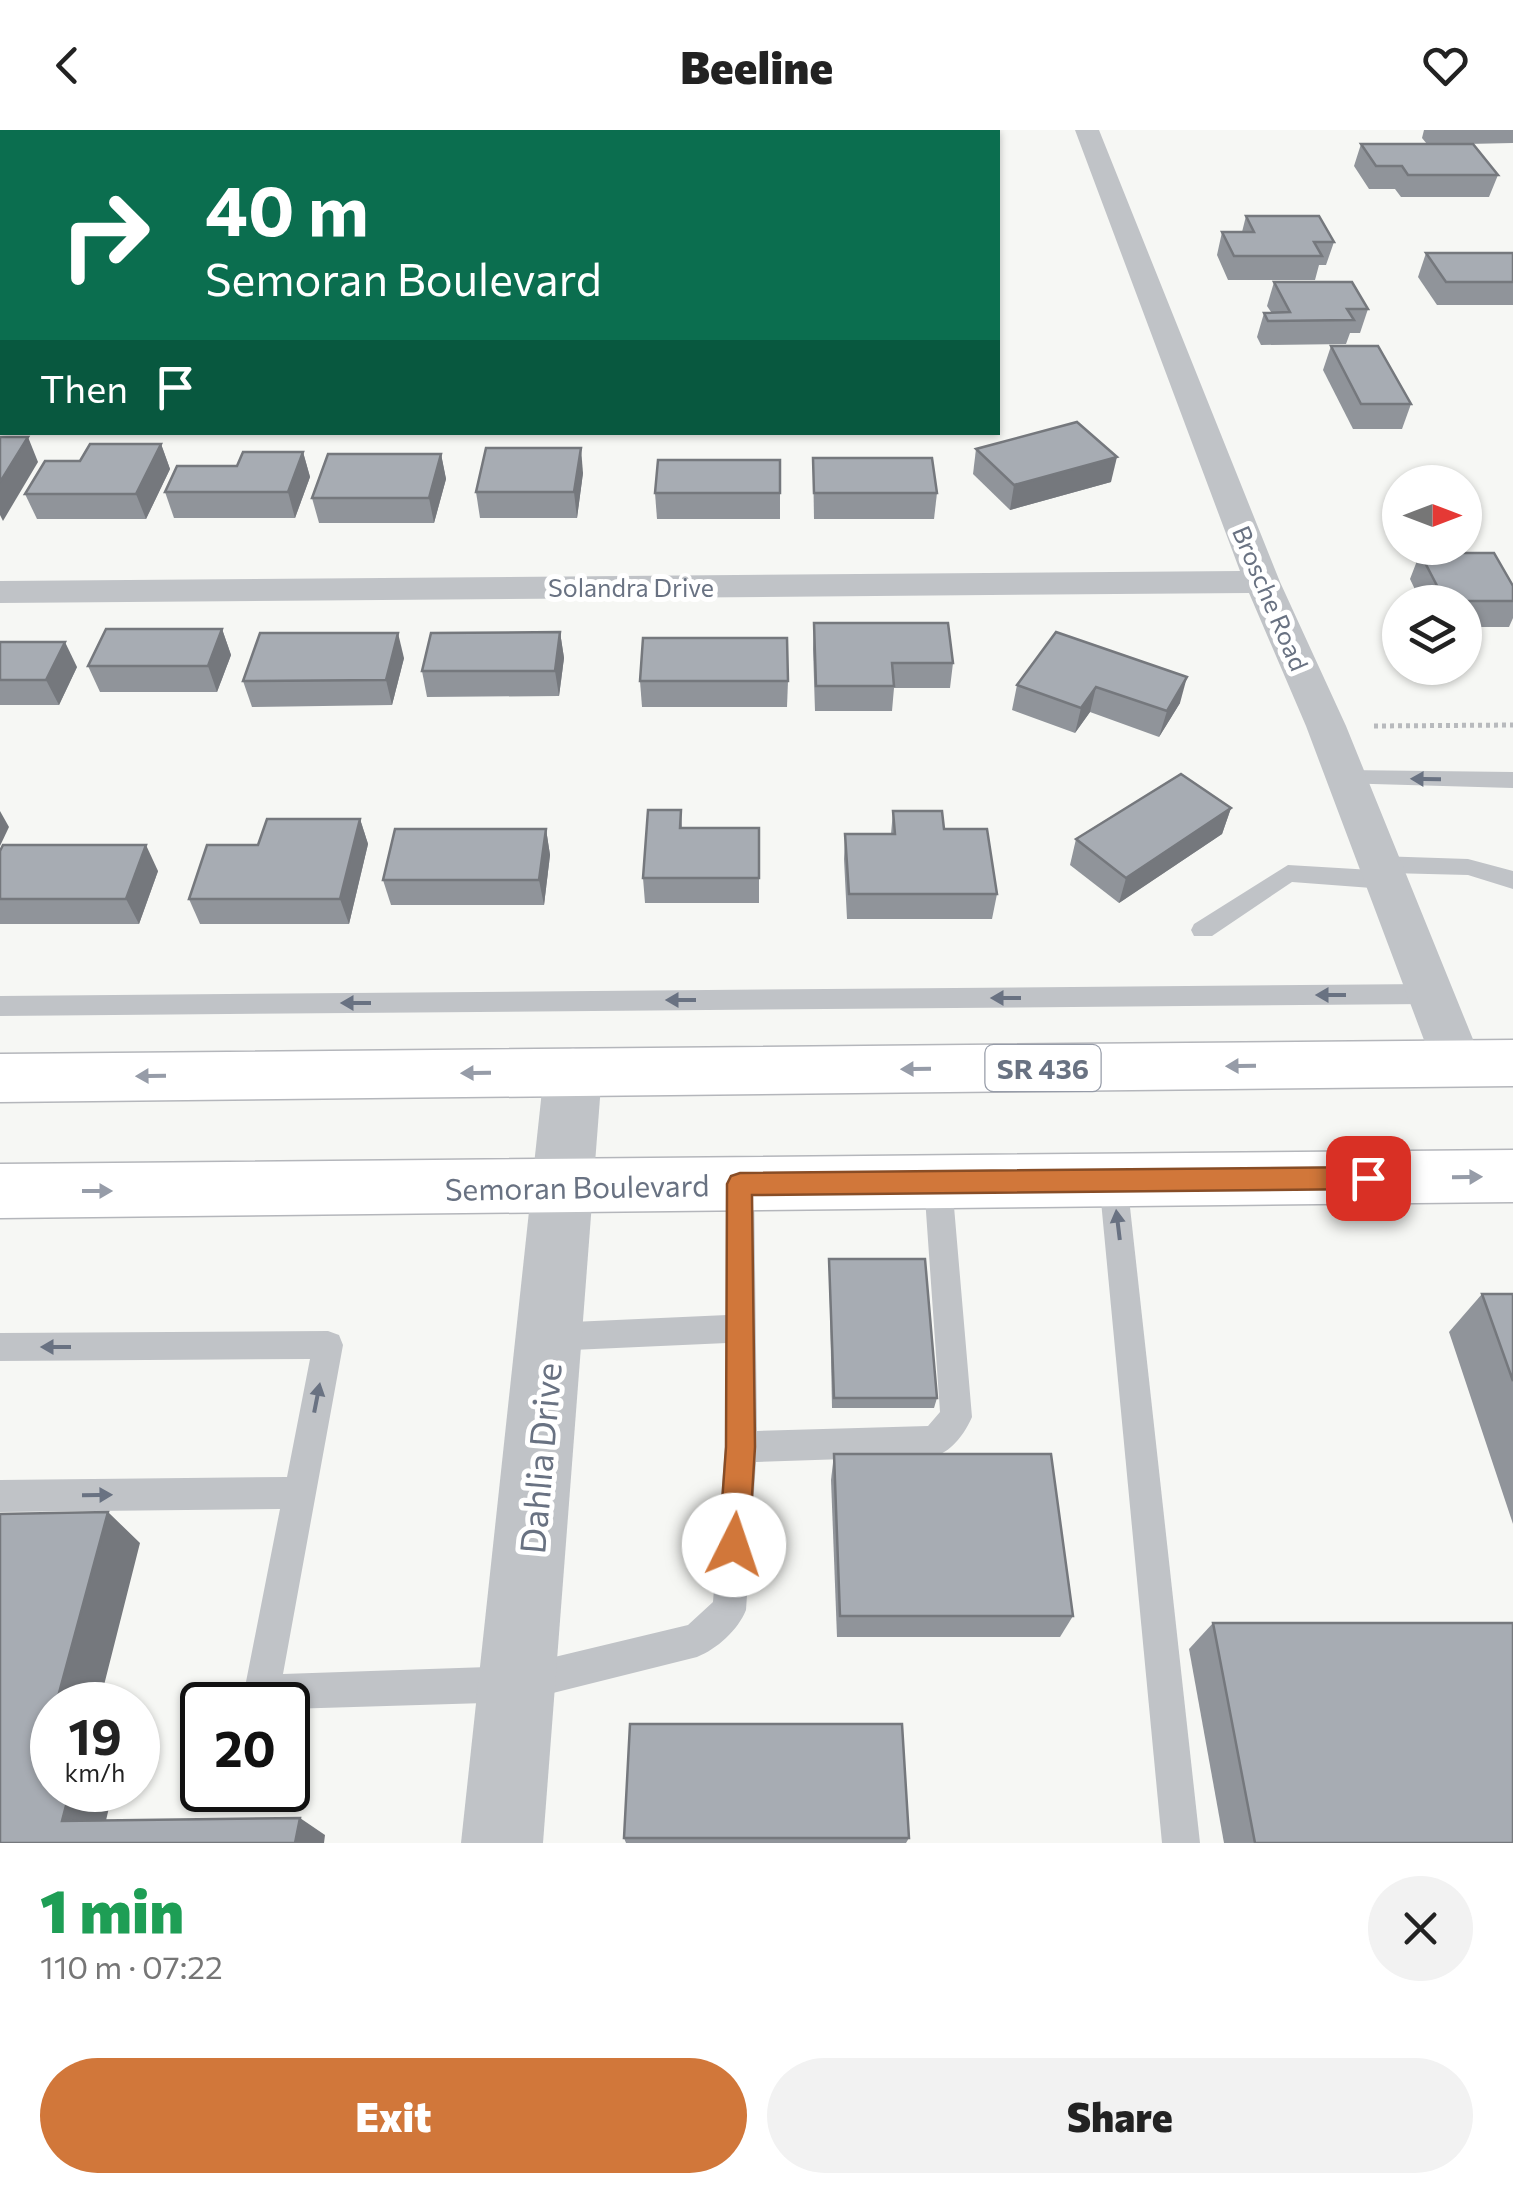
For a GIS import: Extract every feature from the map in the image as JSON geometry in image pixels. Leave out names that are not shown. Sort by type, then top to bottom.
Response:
[{"type":"main road","name":"SR 436","points":[[0,1078],[1486,1064]]},
{"type":"main road","name":"Semoran Boulevard","points":[[0,1192],[1513,1176]]},
{"type":"street","name":"Brosche Road","points":[[1086,130],[1262,582],[1326,726],[1428,994],[1486,1064]]},
{"type":"street","name":"Solandra Drive","points":[[0,592],[1262,582]]},
{"type":"street","name":"Dahlia Drive","points":[[502,1843],[574,1072]]},
{"type":"lane","points":[[1346,778],[1511,785]]},
{"type":"lane","points":[[1203,930],[1288,872],[1468,868],[1513,880]]},
{"type":"lane","points":[[0,1006],[1428,994]]},
{"type":"lane","points":[[1112,1180],[1181,1843]]},
{"type":"lane","points":[[741,1447],[936,1442],[956,1417],[938,1182]]},
{"type":"lane","points":[[0,1347],[328,1345],[262,1692],[517,1684],[697,1640],[730,1610],[741,1447],[740,1184]]},
{"type":"lane","points":[[550,1338],[742,1328]]},
{"type":"lane","points":[[0,1496],[298,1493]]},
{"type":"path","points":[[1326,726],[1513,725]]},
{"type":"building","points":[[1361,144],[1473,144],[1498,175],[1408,175],[1402,166],[1376,166]]},
{"type":"building","points":[[1246,216],[1319,216],[1334,242],[1314,242],[1322,256],[1234,256],[1222,232],[1254,232]]},
{"type":"building","points":[[1426,253],[1513,253],[1513,282],[1446,282]]},
{"type":"building","points":[[1274,282],[1352,282],[1368,309],[1347,309],[1354,320],[1268,321],[1264,313],[1290,312]]},
{"type":"building","points":[[1331,346],[1378,346],[1411,404],[1361,404]]},
{"type":"building","points":[[1077,422],[1117,457],[1014,485],[976,449]]},
{"type":"building","points":[[0,437],[28,437],[0,482]]},
{"type":"building","points":[[90,444],[161,444],[136,494],[25,494],[45,461],[80,461]]},
{"type":"building","points":[[486,448],[581,448],[574,492],[476,492]]},
{"type":"building","points":[[243,452],[303,452],[288,492],[165,492],[177,466],[237,466]]},
{"type":"building","points":[[328,454],[441,454],[429,498],[312,498]]},
{"type":"building","points":[[813,458],[932,458],[937,493],[814,493]]},
{"type":"building","points":[[658,460],[780,460],[780,493],[655,493]]},
{"type":"building","points":[[1482,553],[1494,553],[1513,586],[1513,601],[1482,601],[1482,585],[1437,585],[1426,565],[1482,565]]},
{"type":"building","points":[[814,623],[948,623],[953,663],[892,663],[894,686],[816,686]]},
{"type":"building","points":[[106,629],[222,629],[208,666],[88,666]]},
{"type":"building","points":[[560,632],[555,671],[422,671],[431,633]]},
{"type":"building","points":[[1056,632],[1187,677],[1167,711],[1096,687],[1081,708],[1017,685]]},
{"type":"building","points":[[260,633],[398,633],[386,680],[243,681]]},
{"type":"building","points":[[643,638],[787,638],[788,681],[640,681]]},
{"type":"building","points":[[0,642],[65,642],[46,680],[0,680]]},
{"type":"building","points":[[1181,774],[1231,808],[1126,878],[1076,839]]},
{"type":"building","points":[[648,810],[681,810],[680,828],[759,828],[759,878],[643,878]]},
{"type":"building","points":[[893,811],[942,811],[944,829],[987,829],[997,894],[849,894],[845,834],[895,834]]},
{"type":"building","points":[[267,819],[360,819],[340,899],[189,899],[207,845],[258,845]]},
{"type":"building","points":[[395,829],[546,829],[539,880],[383,880]]},
{"type":"building","points":[[3,845],[146,845],[126,899],[0,899]]},
{"type":"building","points":[[829,1259],[925,1259],[937,1398],[834,1398]]},
{"type":"building","points":[[1482,1294],[1513,1294],[1513,1381]]},
{"type":"building","points":[[834,1454],[1051,1454],[1073,1616],[840,1616]]},
{"type":"building","points":[[108,1512],[62,1682],[30,1682],[30,1812],[64,1812],[62,1821],[300,1818],[295,1843],[0,1843],[0,1514]]},
{"type":"building","points":[[1213,1623],[1513,1623],[1513,1843],[1255,1843]]},
{"type":"building","points":[[630,1724],[902,1724],[909,1838],[624,1838]]},
{"type":"route","points":[[734,1545],[741,1447],[740,1184],[1368,1178]]}]
